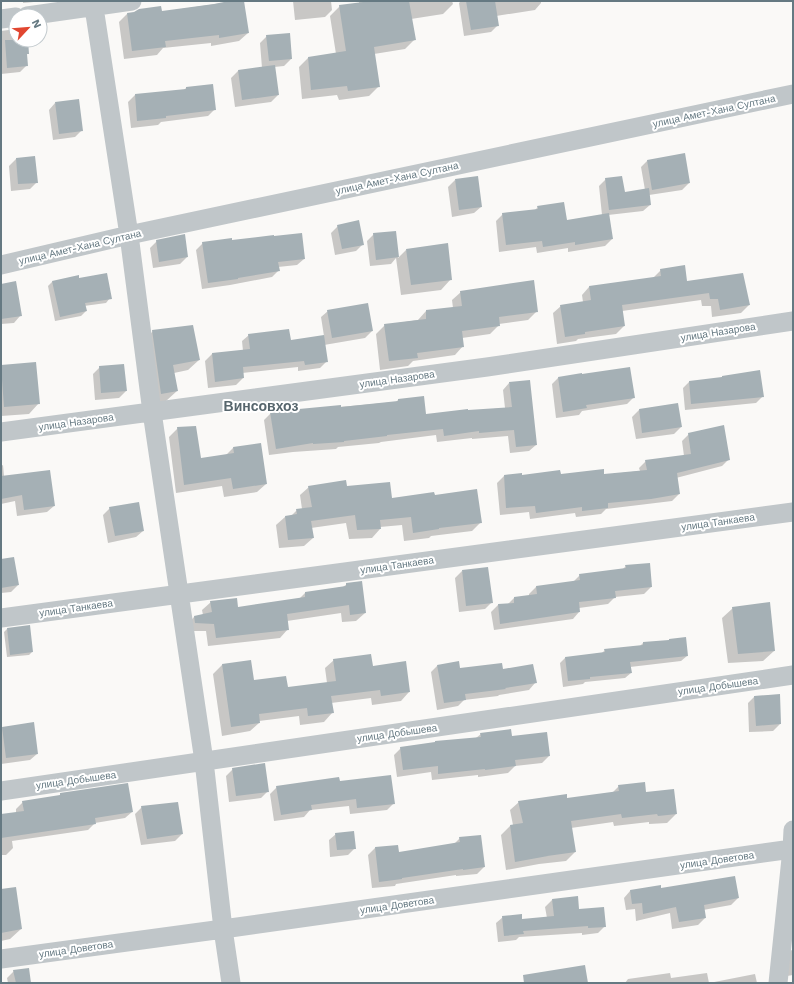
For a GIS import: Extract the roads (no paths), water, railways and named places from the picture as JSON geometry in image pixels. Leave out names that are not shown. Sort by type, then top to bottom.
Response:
[{"type":"street","points":[[48,12],[93,4],[132,1]]},
{"type":"street","points":[[93,4],[129,236],[152,412],[204,761],[223,929],[231,983]]},
{"type":"street","name":"улица Амет-Хана Султана","points":[[1,265],[129,236],[793,94]]},
{"type":"street","name":"улица Назарова","points":[[1,432],[494,366],[793,321]]},
{"type":"street","name":"улица Танкаева","points":[[1,618],[793,512]]},
{"type":"street","name":"улица Добышева","points":[[1,791],[793,675]]},
{"type":"street","points":[[778,983],[788,928],[793,830]]},
{"type":"street","name":"улица Доветова","points":[[1,959],[792,849]]},
{"type":"district","name":"Винсовхоз","points":[[261,406]]}]
